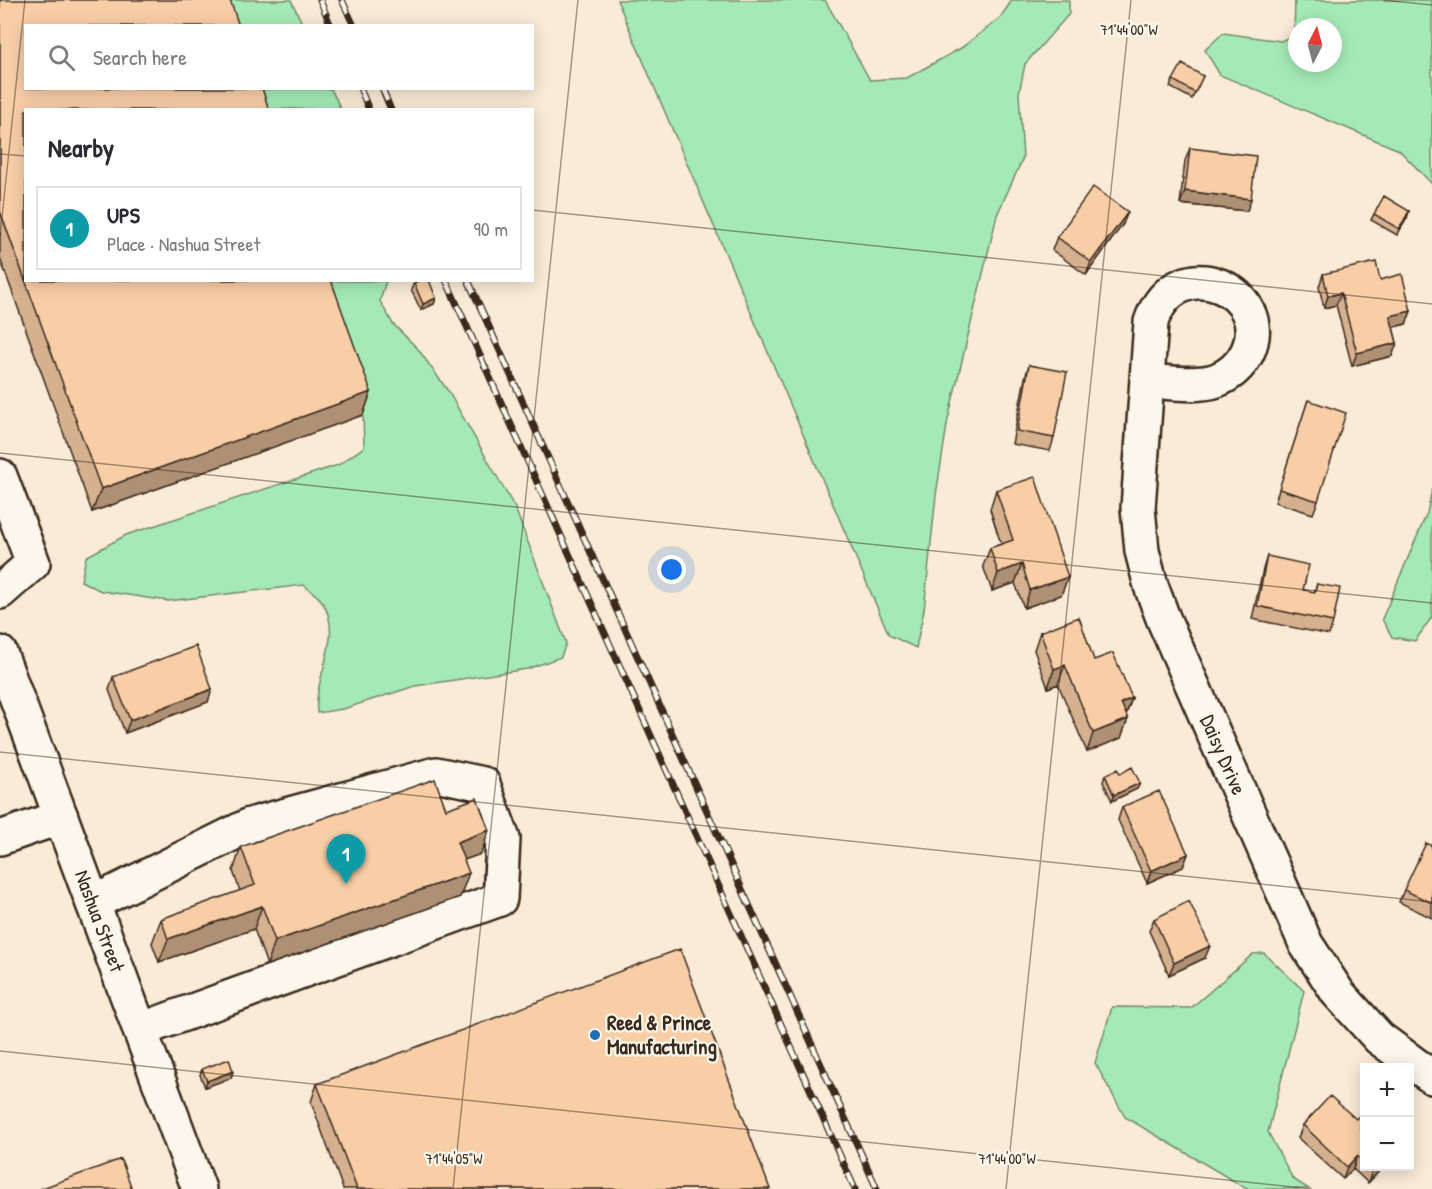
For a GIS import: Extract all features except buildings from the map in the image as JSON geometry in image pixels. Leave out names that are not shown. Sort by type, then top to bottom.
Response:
[{"type":"street","name":"Daisy Drive","points":[[1148,381],[1138,508],[1142,551],[1151,586],[1163,618],[1306,944],[1338,993],[1379,1038],[1432,1077]]},
{"type":"street","points":[[0,476],[33,563],[0,592]]},
{"type":"street","name":"Nashua Street","points":[[0,653],[199,1189]]},
{"type":"street","points":[[93,903],[249,825],[436,774],[483,784],[503,839],[500,899],[140,1030]]},
{"type":"street","points":[[0,838],[61,817]]},
{"type":"green space","points":[[212,0],[291,0],[303,24],[222,24]]},
{"type":"green space","points":[[617,0],[825,0],[870,80],[907,78],[961,48],[1000,18],[1012,0],[1069,0],[1069,14],[1025,64],[1019,93],[1023,158],[997,215],[948,419],[936,495],[924,610],[916,648],[889,635]]},
{"type":"green space","points":[[1295,0],[1432,0],[1432,184],[1399,150],[1220,75],[1205,50],[1223,33],[1281,41],[1288,38],[1288,72],[1342,72],[1342,18],[1294,18]]},
{"type":"green space","points":[[244,90],[332,90],[340,108],[252,108]]},
{"type":"green space","points":[[314,282],[386,282],[380,301],[393,324],[418,349],[448,391],[515,508],[566,643],[561,657],[527,669],[415,686],[343,709],[317,713],[319,684],[330,642],[330,628],[328,614],[321,600],[304,585],[168,601],[101,591],[81,581],[86,557],[126,535],[338,465],[364,447],[363,415]]},
{"type":"green space","points":[[1432,490],[1432,617],[1415,641],[1392,637],[1382,619],[1427,513]]},
{"type":"green space","points":[[1264,953],[1304,991],[1268,1132],[1293,1179],[1309,1189],[1247,1189],[1125,1117],[1095,1063],[1112,1007],[1191,1008],[1253,954]]},
{"type":"railway","points":[[320,0],[330,24]]},
{"type":"railway","points":[[342,0],[353,24]]},
{"type":"railway","points":[[361,90],[368,108]]},
{"type":"railway","points":[[383,90],[390,108]]},
{"type":"railway","points":[[447,282],[855,1189]]},
{"type":"railway","points":[[469,282],[877,1189]]},
{"type":"place","name":"UPS","points":[[346,884]]},
{"type":"place","name":"Reed & Prince Manufacturing","points":[[595,1035]]}]
